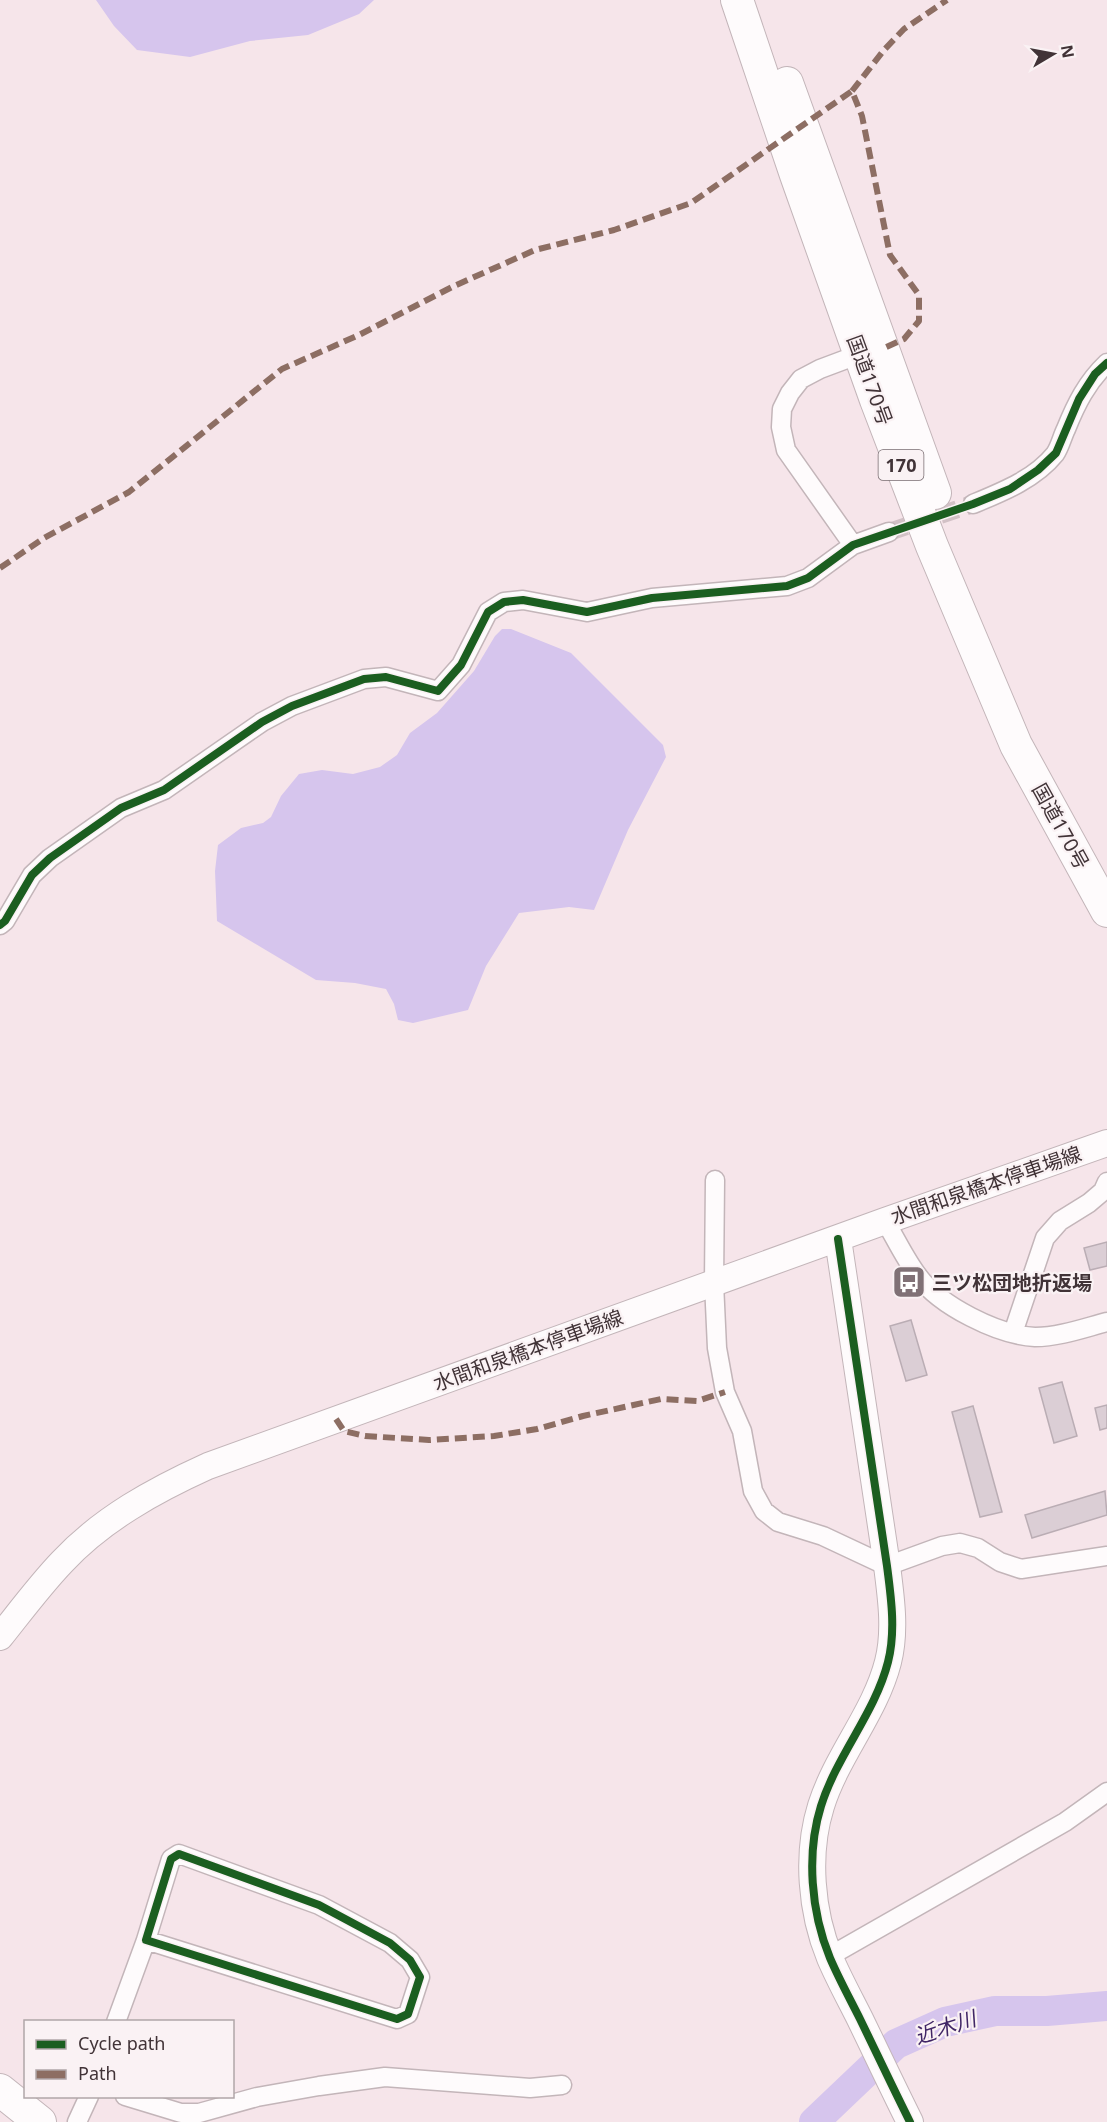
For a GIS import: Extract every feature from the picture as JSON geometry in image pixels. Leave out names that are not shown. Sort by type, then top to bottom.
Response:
[{"type":"highway","name":"国道170号","points":[[737,0],[860,354],[932,546],[1016,745],[1107,911]]},
{"type":"highway","name":"国道170号","points":[[758,0],[953,540],[1023,712],[1107,869]]},
{"type":"highway","points":[[2,2093],[40,2122]]},
{"type":"main road","name":"水間和泉橋本停車場線","points":[[0,1637],[63,1561],[107,1523],[165,1486],[208,1466],[302,1430],[1107,1143]]},
{"type":"main road","points":[[838,1239],[887,1566],[892,1607],[892,1636],[889,1660],[879,1691],[821,1806],[813,1862],[814,1896],[819,1923],[830,1956],[910,2122]]},
{"type":"street","points":[[854,545],[786,450],[781,427],[782,409],[790,393],[801,380],[820,369],[860,354]]},
{"type":"street","points":[[973,504],[1010,489],[1038,470],[1056,453],[1078,399],[1095,374],[1107,363]]},
{"type":"street","points":[[0,925],[5,921],[32,875],[50,858],[121,808],[164,790],[262,722],[292,706],[364,680],[386,677],[438,691],[461,665],[488,612],[504,602],[523,600],[587,612],[652,598],[787,586],[808,578],[854,545],[889,532]]},
{"type":"street","points":[[715,1180],[714,1283],[717,1347],[725,1392],[742,1431],[753,1491],[764,1511],[778,1521],[823,1536],[887,1566],[942,1546],[960,1543],[978,1548],[1000,1562],[1021,1569],[1107,1557]]},
{"type":"street","points":[[1012,1333],[1046,1238],[1060,1221],[1089,1203],[1103,1191],[1107,1182]]},
{"type":"street","points":[[885,1221],[919,1277],[949,1304],[991,1327],[1035,1337],[1067,1333],[1107,1322]]},
{"type":"street","points":[[830,1956],[1065,1822],[1107,1792]]},
{"type":"street","points":[[117,2020],[146,1940],[171,1859],[179,1854],[319,1905],[390,1943],[410,1960],[420,1977],[408,2014],[397,2019],[146,1940]]},
{"type":"street","points":[[128,2098],[181,2114],[200,2113],[257,2097],[385,2077],[530,2088],[562,2085]]},
{"type":"street","points":[[77,2122],[89,2098]]},
{"type":"shaded area","points":[[96,0],[374,0],[359,14],[308,35],[250,41],[190,57],[137,50],[114,26]]},
{"type":"shaded area","points":[[502,629],[511,629],[571,653],[663,745],[666,757],[628,830],[594,910],[569,907],[519,913],[486,966],[468,1010],[413,1023],[398,1020],[394,1004],[386,989],[355,983],[316,980],[217,921],[215,871],[218,845],[241,828],[263,823],[271,817],[281,796],[299,774],[322,770],[353,774],[380,767],[397,755],[410,733],[437,713],[474,671],[495,636]]},
{"type":"building","points":[[1107,1242],[1107,1266],[1090,1270],[1084,1248]]},
{"type":"building","points":[[911,1320],[927,1375],[906,1381],[890,1326]]},
{"type":"building","points":[[1062,1382],[1077,1436],[1054,1443],[1039,1388]]},
{"type":"building","points":[[1107,1405],[1107,1428],[1100,1430],[1095,1408]]},
{"type":"building","points":[[973,1406],[1002,1512],[980,1517],[952,1412]]},
{"type":"building","points":[[1105,1491],[1107,1515],[1032,1538],[1025,1515]]},
{"type":"waterway","name":"近木川","points":[[814,2122],[896,2044],[945,2022],[995,2011],[1047,2011],[1107,2006]]},
{"type":"tunnel","points":[[889,532],[973,504]]},
{"type":"marked path","points":[[852,91],[884,50],[904,29],[947,0]]},
{"type":"marked path","points":[[0,568],[44,538],[129,492],[282,369],[359,335],[454,286],[535,250],[614,230],[691,203],[852,91],[862,116],[890,255],[919,295],[919,321],[904,339],[882,349]]},
{"type":"marked path","points":[[336,1419],[344,1431],[365,1436],[429,1440],[494,1436],[537,1429],[583,1416],[661,1399],[697,1401],[725,1392]]},
{"type":"cycle path","points":[[0,925],[5,921],[32,875],[50,858],[121,808],[164,790],[262,722],[292,706],[364,679],[386,677],[438,691],[461,665],[488,612],[504,602],[523,600],[587,612],[652,598],[787,586],[808,578],[853,545],[1010,489],[1038,470],[1056,453],[1079,399],[1095,374],[1107,363]]},
{"type":"cycle path","points":[[838,1239],[887,1566],[892,1638],[882,1681],[836,1769],[821,1806],[813,1844],[813,1883],[818,1922],[830,1958],[910,2122]]},
{"type":"cycle path","points":[[179,1854],[319,1905],[390,1943],[410,1960],[420,1977],[408,2014],[397,2019],[146,1940],[171,1859],[179,1854]]},
{"type":"place","name":"三ツ松団地折返場","points":[[909,1282]]}]
